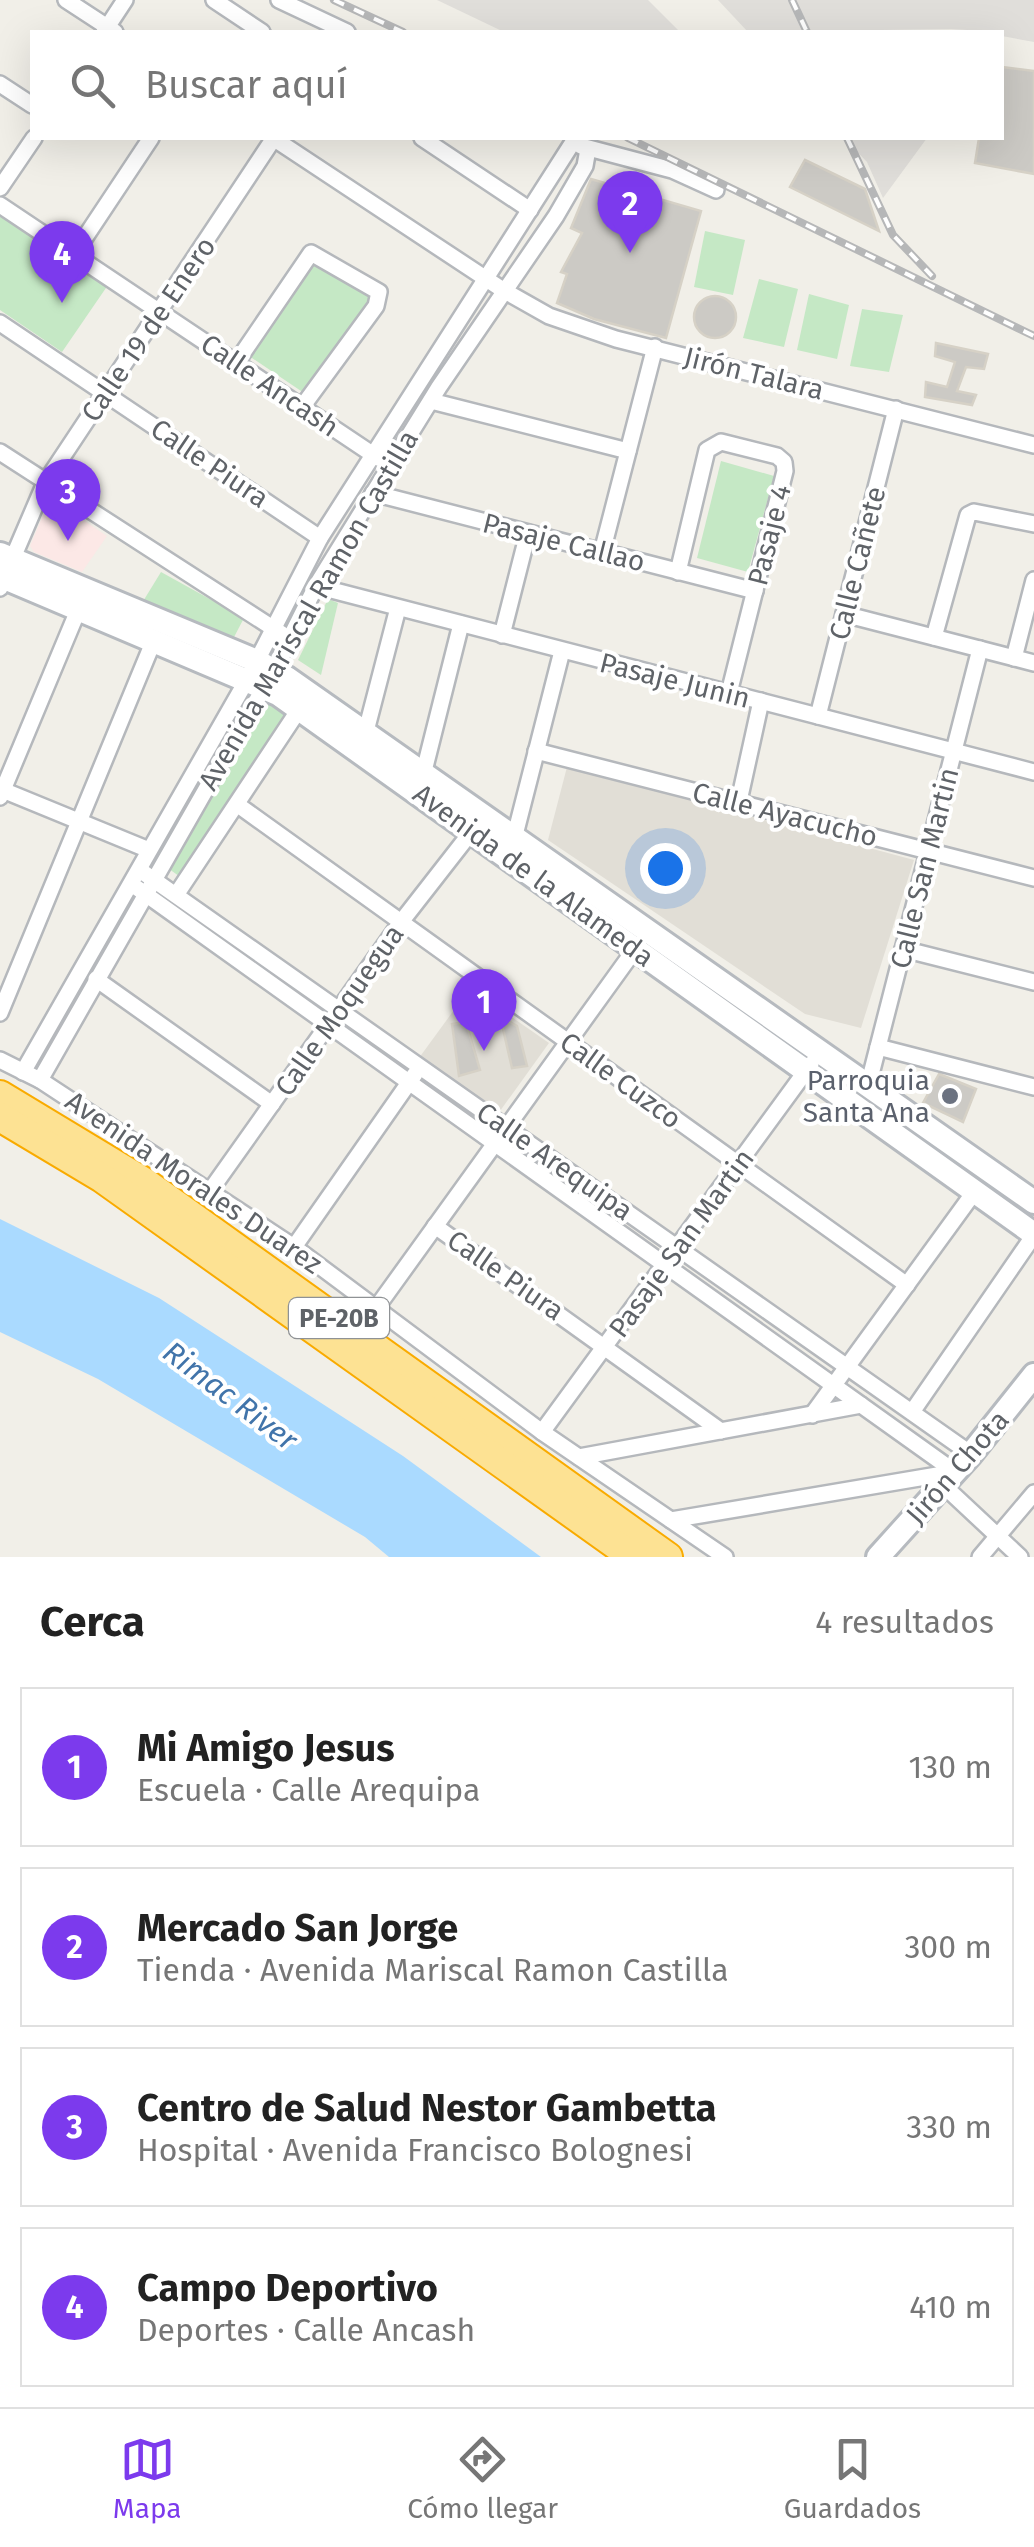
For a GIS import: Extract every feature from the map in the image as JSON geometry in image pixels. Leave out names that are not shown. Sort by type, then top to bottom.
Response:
[{"type":"highway","name":"PE-20B","points":[[0,1095],[80,1140],[158,1191],[668,1557]]},
{"type":"highway","name":"PE-20B","points":[[0,1116],[102,1178],[633,1557]]},
{"type":"street","points":[[66,0],[108,30]]},
{"type":"street","points":[[109,30],[124,0]]},
{"type":"street","points":[[214,0],[259,30]]},
{"type":"street","points":[[280,0],[343,30]]},
{"type":"street","points":[[0,84],[30,104]]},
{"type":"street","points":[[0,188],[33,140]]},
{"type":"street","points":[[74,254],[150,140]]},
{"type":"street","name":"Calle 19 de Enero","points":[[3,571],[45,482],[272,140]]},
{"type":"street","name":"Jirón Talara","points":[[276,140],[548,316],[1034,444]]},
{"type":"street","points":[[425,140],[530,210]]},
{"type":"street","points":[[575,143],[672,170],[716,190]]},
{"type":"street","name":"Avenida Mariscal Ramon Castilla","points":[[40,1080],[261,674],[273,630],[320,538],[484,278],[575,143]]},
{"type":"street","name":"Avenida Mariscal Ramon Castilla","points":[[23,1072],[149,850],[261,674],[291,638],[316,586],[431,401],[556,216],[585,166],[575,143]]},
{"type":"street","name":"Calle Ancash","points":[[0,205],[390,466]]},
{"type":"street","points":[[236,363],[311,252],[379,292],[376,306],[302,407]]},
{"type":"street","name":"Calle Piura","points":[[0,323],[320,538]]},
{"type":"street","points":[[602,552],[655,347]]},
{"type":"street","points":[[431,401],[628,451]]},
{"type":"street","name":"Calle Cañete","points":[[818,716],[896,409]]},
{"type":"street","name":"Pasaje 4","points":[[678,572],[708,450],[720,442],[777,456],[785,471],[729,693]]},
{"type":"street","points":[[0,452],[291,638]]},
{"type":"street","name":"Pasaje Callao","points":[[373,493],[756,591]]},
{"type":"street","points":[[934,637],[968,515],[974,512],[1034,524]]},
{"type":"street","points":[[502,634],[528,533]]},
{"type":"street","name":"Avenida de la Alameda","points":[[3,571],[154,640],[261,674],[300,708],[472,831],[642,940],[813,1062],[975,1192],[1034,1234]]},
{"type":"street","name":"Avenida de la Alameda","points":[[3,571],[261,674],[366,731],[515,834],[642,940]]},
{"type":"street","points":[[1014,658],[1034,580]]},
{"type":"street","name":"Pasaje Junin","points":[[316,586],[1034,772]]},
{"type":"street","points":[[79,608],[1,792],[149,850]]},
{"type":"street","points":[[366,731],[398,608]]},
{"type":"street","points":[[844,614],[1034,663]]},
{"type":"street","points":[[424,771],[461,624]]},
{"type":"street","points":[[0,1013],[154,640]]},
{"type":"street","name":"Calle San Martin","points":[[868,1086],[980,650]]},
{"type":"street","points":[[515,834],[562,651]]},
{"type":"street","points":[[739,801],[761,701]]},
{"type":"street","points":[[176,895],[300,708]]},
{"type":"street","name":"Calle Ayacucho","points":[[536,751],[1034,878]]},
{"type":"street","name":"Calle Cuzco","points":[[238,805],[907,1285]]},
{"type":"street","name":"Calle Moquegua","points":[[210,1191],[402,922],[472,831]]},
{"type":"street","name":"Calle Arequipa","points":[[134,876],[328,1024],[861,1405],[949,1479],[1020,1557]]},
{"type":"street","name":"Calle Arequipa","points":[[148,886],[176,895],[972,1454]]},
{"type":"street","points":[[377,1307],[642,940]]},
{"type":"street","points":[[903,949],[1034,982]]},
{"type":"street","points":[[96,979],[272,1104]]},
{"type":"street","points":[[878,1048],[1034,1087]]},
{"type":"street","name":"Avenida Morales Duarez","points":[[0,1060],[40,1080],[294,1247],[542,1432],[725,1557]]},
{"type":"street","name":"Avenida de la Alameda","points":[[813,1062],[868,1086],[1034,1202]]},
{"type":"street","name":"Pasaje San Martin","points":[[542,1432],[813,1062]]},
{"type":"street","points":[[294,1247],[420,1067]]},
{"type":"street","points":[[812,1415],[975,1192]]},
{"type":"street","name":"Calle Piura","points":[[436,1226],[722,1431]]},
{"type":"street","points":[[912,1412],[1034,1234]]},
{"type":"street","name":"Jirón Chota","points":[[878,1557],[972,1454],[1034,1375]]},
{"type":"street","points":[[579,1457],[861,1405]]},
{"type":"street","points":[[671,1520],[949,1479]]},
{"type":"street","points":[[980,1557],[1034,1493]]},
{"type":"shaded area","points":[[437,0],[648,0],[678,30],[500,30]]},
{"type":"shaded area","points":[[718,0],[1034,0],[1034,42],[1004,36],[1004,30],[746,30]]},
{"type":"shaded area","points":[[846,140],[926,140],[883,198],[867,162]]},
{"type":"shaded area","points":[[55,501],[107,536],[82,572],[34,552],[30,546],[46,508]]},
{"type":"shaded area","points":[[567,767],[914,860],[861,1028],[805,1014],[548,840]]},
{"type":"shaded area","points":[[470,988],[549,1043],[500,1111],[419,1058]]},
{"type":"green space","points":[[0,214],[108,285],[62,352],[0,310]]},
{"type":"green space","points":[[705,231],[745,240],[733,295],[694,287]]},
{"type":"green space","points":[[314,260],[370,298],[304,393],[249,356]]},
{"type":"green space","points":[[759,279],[798,289],[784,347],[743,338]]},
{"type":"green space","points":[[809,294],[849,305],[837,359],[797,350]]},
{"type":"green space","points":[[862,309],[903,315],[889,372],[850,366]]},
{"type":"green space","points":[[721,461],[774,476],[748,572],[697,558]]},
{"type":"green space","points":[[161,572],[244,618],[233,639],[142,603]]},
{"type":"green space","points":[[328,599],[338,603],[321,675],[298,660]]},
{"type":"green space","points":[[270,701],[289,714],[179,876],[169,869]]},
{"type":"water","name":"Rimac River","points":[[0,1219],[159,1298],[403,1456],[541,1557],[389,1557],[365,1537],[98,1379],[0,1332]]},
{"type":"building","points":[[1004,67],[1034,71],[1034,174],[975,163],[979,140],[1004,140]]},
{"type":"building","points":[[805,160],[865,189],[879,231],[790,187]]},
{"type":"building","points":[[591,179],[701,211],[666,338],[594,319],[557,303],[567,274],[561,272],[582,233],[571,228]]},
{"type":"building","points":[[715,296],[730,302],[736,317],[730,332],[715,338],[700,332],[694,317],[700,302]]},
{"type":"building","points":[[936,343],[988,354],[984,369],[966,367],[957,391],[976,395],[972,405],[925,397],[926,382],[947,387],[955,362],[935,356]]},
{"type":"building","points":[[500,1016],[517,1026],[527,1066],[512,1068]]},
{"type":"building","points":[[466,1022],[480,1070],[459,1076],[452,1024]]},
{"type":"building","name":"Parroquia Santa Ana","points":[[939,1074],[976,1089],[963,1122],[923,1103]]},
{"type":"railway","points":[[334,0],[399,30]]},
{"type":"railway","points":[[792,0],[806,30]]},
{"type":"railway","points":[[632,140],[1034,336]]},
{"type":"railway","points":[[848,140],[893,235],[932,276]]},
{"type":"place","name":"Mercado San Jorge","points":[[630,253]]},
{"type":"place","name":"Campo Deportivo","points":[[62,303]]},
{"type":"place","name":"Centro de Salud Nestor Gambetta","points":[[68,541]]},
{"type":"place","name":"Mi Amigo Jesus","points":[[484,1051]]},
{"type":"place","name":"Parroquia Santa Ana","points":[[950,1096]]}]
